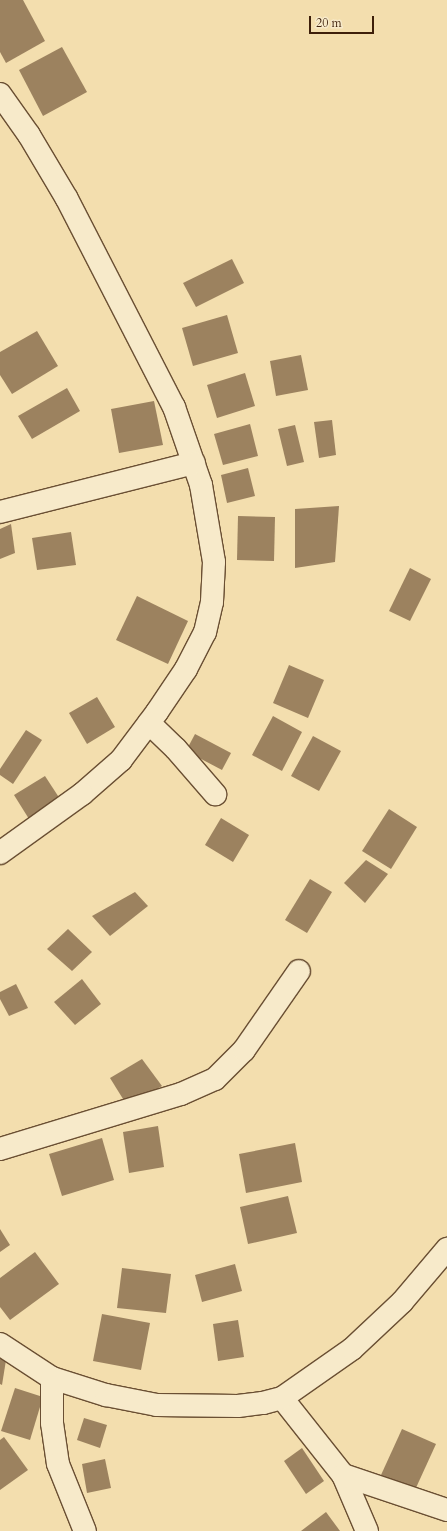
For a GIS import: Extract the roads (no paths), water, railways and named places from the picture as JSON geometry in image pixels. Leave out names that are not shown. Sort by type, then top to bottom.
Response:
[{"type":"street","points":[[0,94],[29,135],[60,186],[108,276],[174,407],[201,485],[214,562],[212,602],[205,632],[186,669],[149,723],[121,760],[82,794],[0,853]]},
{"type":"street","points":[[0,512],[194,463]]},
{"type":"street","points":[[149,723],[176,749],[215,794]]},
{"type":"street","points":[[0,1149],[181,1094],[215,1079],[244,1050],[299,971]]},
{"type":"street","points":[[0,1344],[52,1378],[106,1395],[157,1405],[238,1406],[282,1398],[352,1349],[402,1302],[447,1250]]},
{"type":"street","points":[[52,1378],[52,1423],[58,1464],[85,1531]]},
{"type":"street","points":[[282,1398],[343,1475],[367,1531]]},
{"type":"street","points":[[343,1475],[447,1510]]}]
